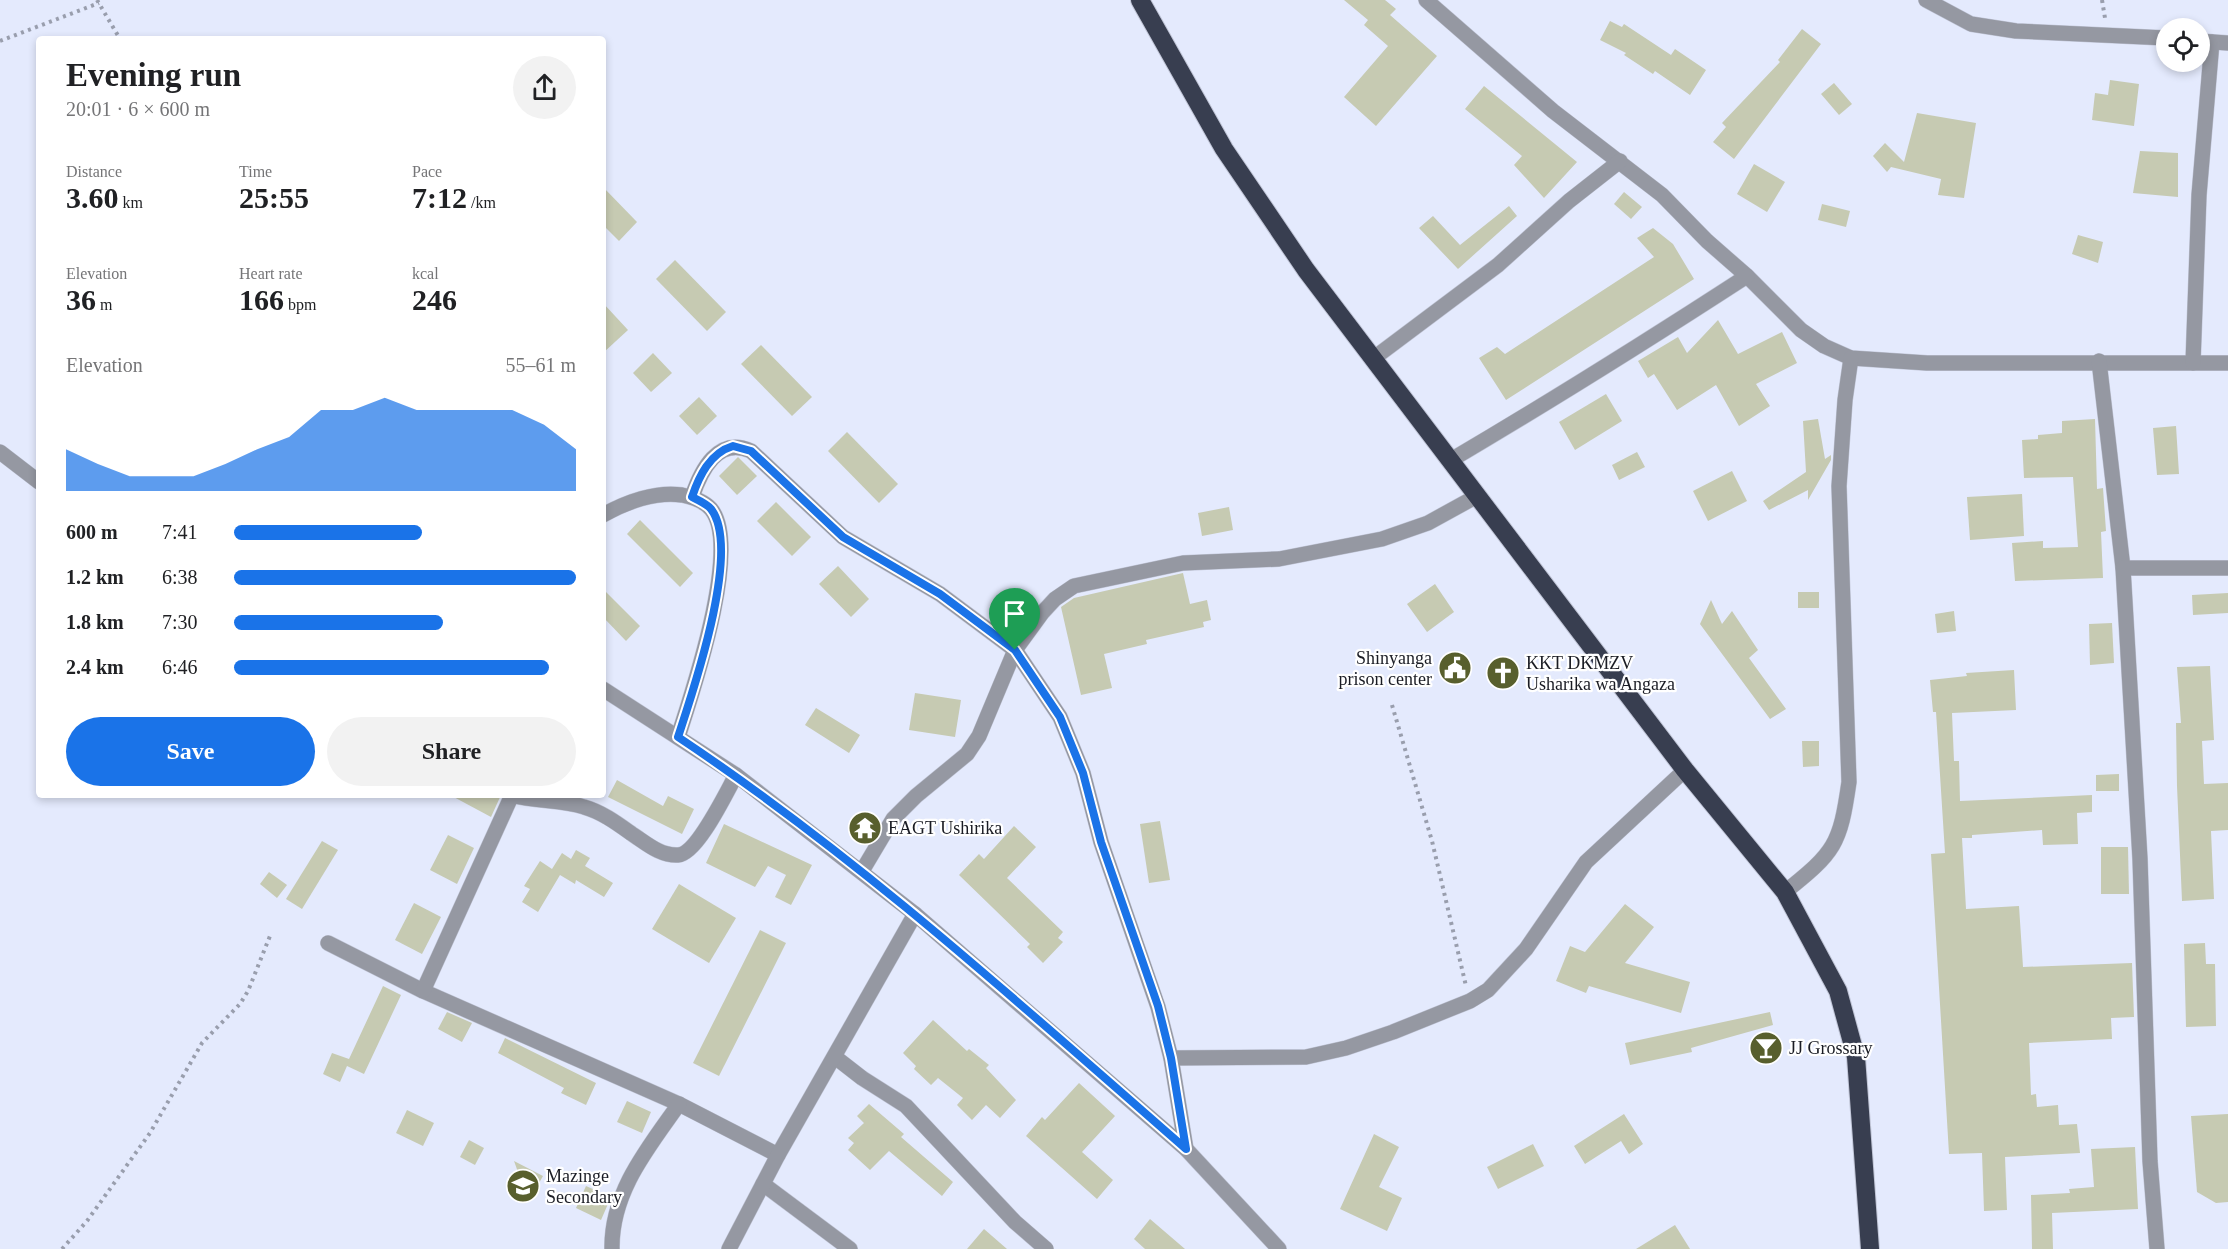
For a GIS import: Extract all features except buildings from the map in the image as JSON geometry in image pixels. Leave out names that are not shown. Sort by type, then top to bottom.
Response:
[{"type":"highway","points":[[1140,0],[1224,149],[1305,270],[1374,358],[1684,770],[1785,891],[1838,991],[1856,1057],[1870,1249]]},
{"type":"street","points":[[1426,0],[1553,111],[1662,195],[1707,242],[1747,276],[1802,330],[1824,346],[1851,358],[1927,363],[2099,361],[2228,363]]},
{"type":"street","points":[[1926,0],[1971,24],[2016,31],[2156,38]]},
{"type":"street","points":[[2210,41],[2228,43]]},
{"type":"street","points":[[2193,363],[2204,72]]},
{"type":"street","points":[[1374,358],[1498,265],[1620,161]]},
{"type":"street","points":[[1451,460],[1557,398],[1747,276]]},
{"type":"street","points":[[1785,891],[1816,867],[1833,849],[1844,818],[1849,782],[1839,486],[1844,411],[1851,358]]},
{"type":"street","points":[[2099,361],[2123,568],[2140,859],[2150,1161],[2157,1249]]},
{"type":"street","points":[[692,497],[699,477],[721,450],[733,446],[751,451],[843,537],[940,594],[1015,650],[1060,717],[1083,773],[1101,842],[1158,1006],[1171,1058],[1186,1149]]},
{"type":"street","points":[[0,452],[36,480]]},
{"type":"street","points":[[606,514],[640,499],[673,494],[692,497],[710,507],[713,513],[721,551],[718,588],[678,737]]},
{"type":"street","points":[[862,871],[893,819],[915,796],[967,754],[979,736],[1015,650],[1042,613],[1074,586],[1183,563],[1279,559],[1382,539],[1428,524],[1478,496]]},
{"type":"street","points":[[2123,568],[2228,568]]},
{"type":"street","points":[[606,691],[736,775],[915,914],[1186,1149],[1280,1249]]},
{"type":"street","points":[[1171,1058],[1306,1057],[1346,1048],[1393,1032],[1470,1001],[1488,990],[1526,949],[1586,862],[1684,770]]},
{"type":"street","points":[[523,798],[584,807],[603,815],[653,848],[676,855],[684,854],[698,840],[736,775]]},
{"type":"street","points":[[423,992],[511,798]]},
{"type":"street","points":[[729,1249],[778,1155],[915,914]]},
{"type":"street","points":[[328,943],[423,992],[679,1104],[778,1155]]},
{"type":"street","points":[[835,1057],[862,1078],[906,1106],[1015,1222],[1046,1249]]},
{"type":"street","points":[[612,1249],[615,1216],[628,1181],[647,1149],[679,1104]]},
{"type":"street","points":[[763,1184],[850,1249]]},
{"type":"path","points":[[0,41],[98,1],[118,36]]},
{"type":"path","points":[[1392,705],[1432,841],[1470,1001]]},
{"type":"path","points":[[62,1249],[87,1221],[150,1132],[202,1043],[240,1004],[248,991],[270,936]]},
{"type":"place","name":"Shinyanga prison center","points":[[1455,668]]},
{"type":"place","name":"KKT DKMZV Usharika wa Angaza","points":[[1503,673]]},
{"type":"place","name":"EAGT Ushirika","points":[[865,828]]},
{"type":"place","name":"JJ Grossary","points":[[1766,1048]]},
{"type":"place","name":"Mazinge Secondary","points":[[523,1186]]},
{"type":"route","points":[[733,446],[751,451],[843,537],[940,594],[1015,650],[1060,717],[1083,773],[1101,842],[1112,868],[1158,1006],[1171,1058],[1186,1149],[915,914],[862,871],[736,775],[678,737],[707,639],[718,588],[721,551],[719,531],[710,507],[692,497],[699,477],[721,450],[733,446]]}]
